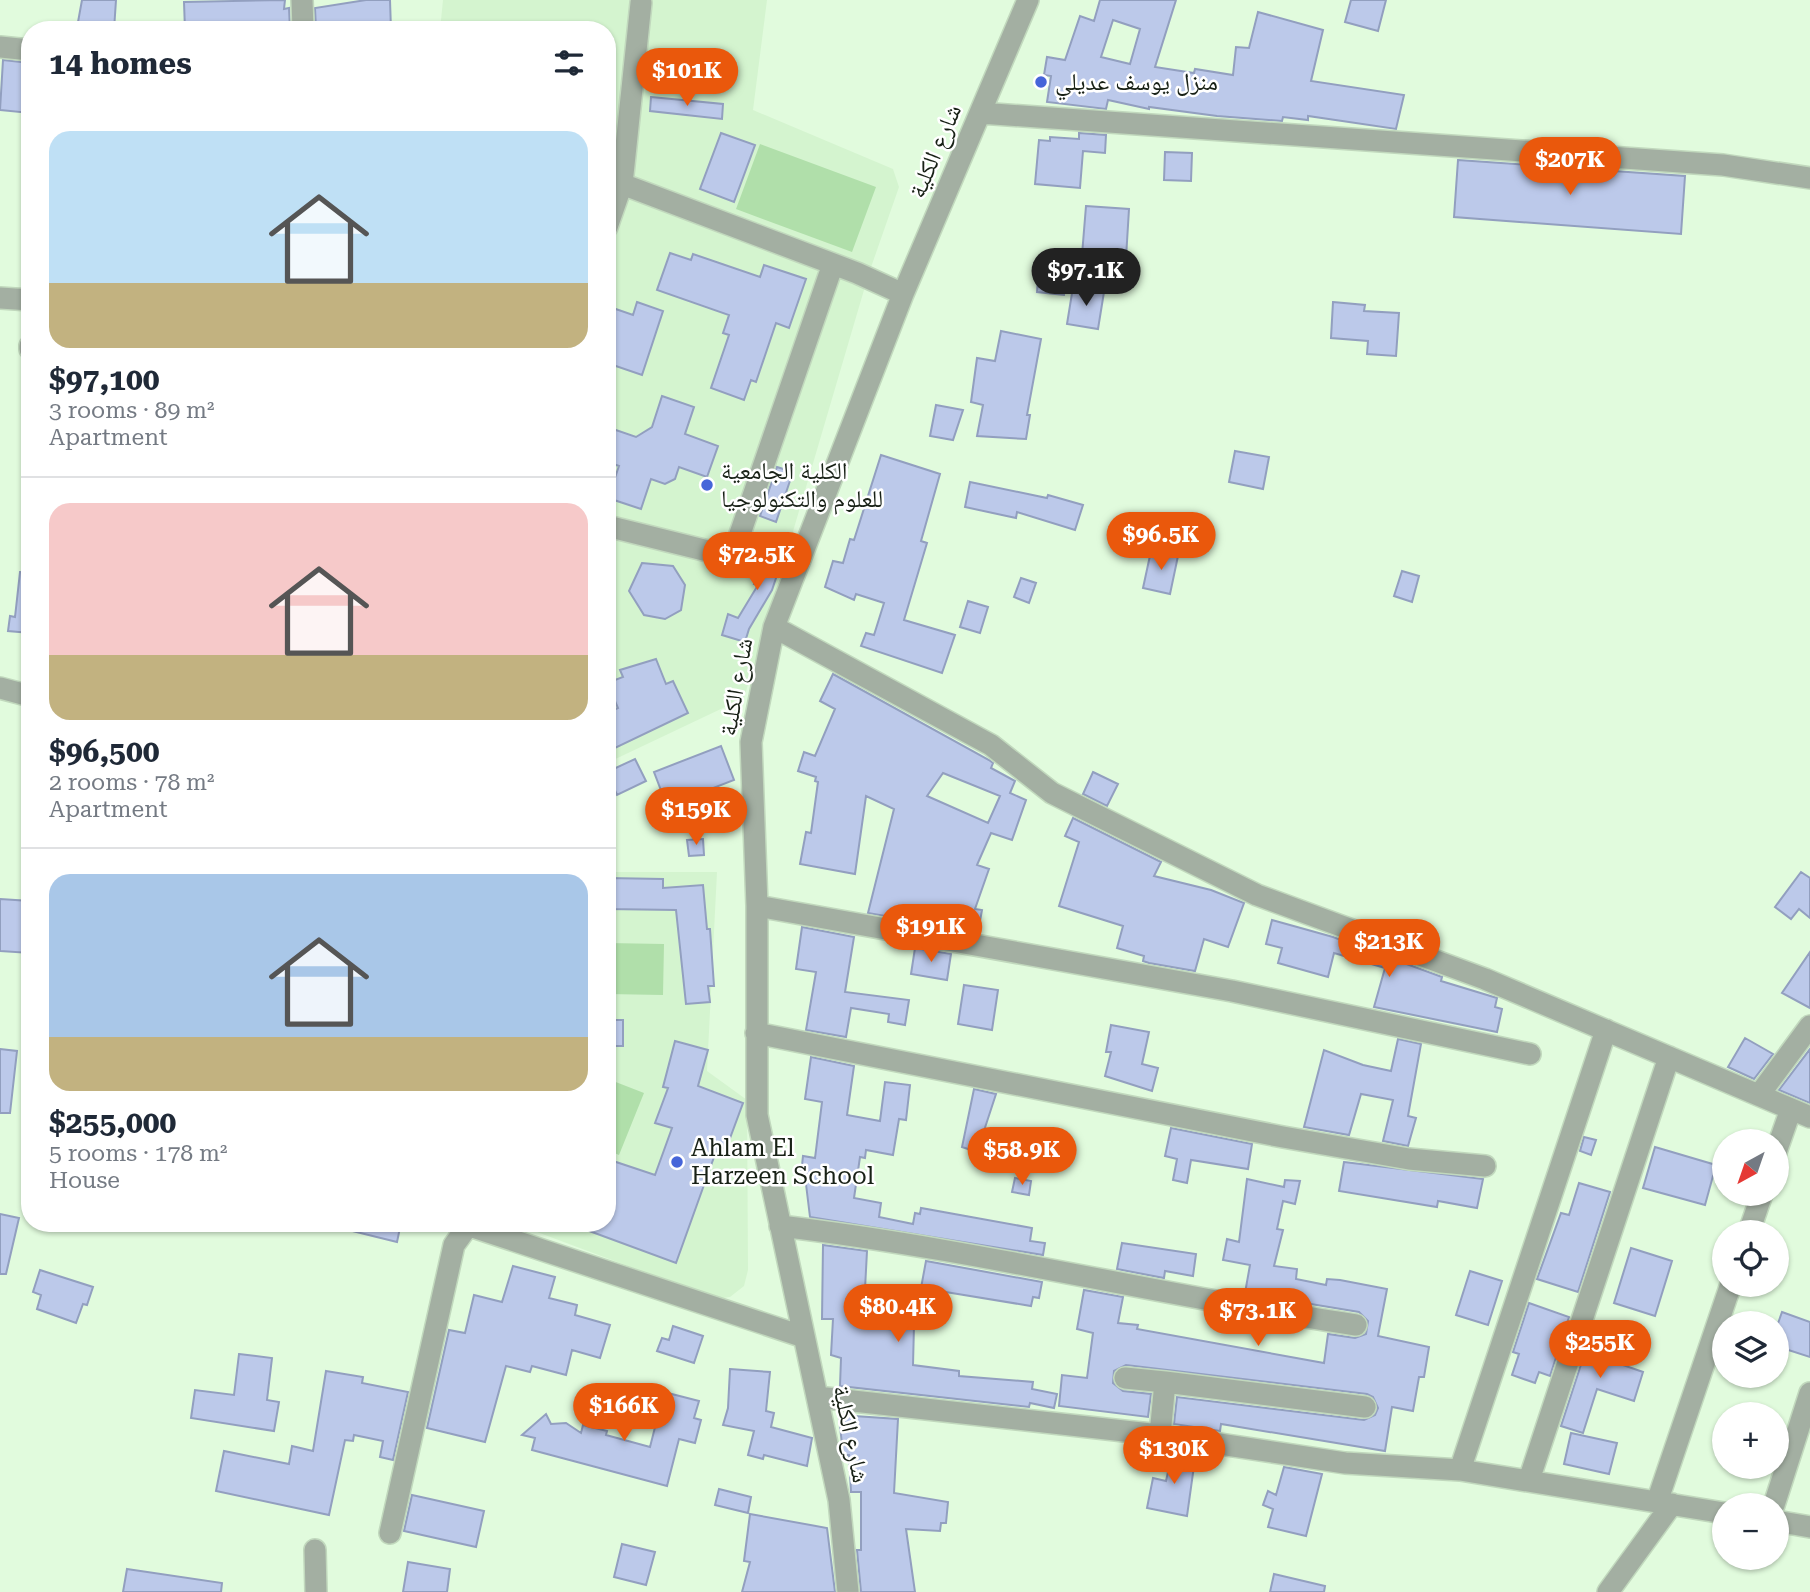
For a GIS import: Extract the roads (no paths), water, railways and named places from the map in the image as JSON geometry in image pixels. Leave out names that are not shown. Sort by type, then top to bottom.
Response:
[{"type":"street","points":[[302,0],[303,21]]},
{"type":"street","name":"شارع الكلية","points":[[848,1592],[838,1500],[757,1115],[757,906],[751,742],[774,627],[903,294],[1028,0]]},
{"type":"street","points":[[616,201],[622,184],[641,3]]},
{"type":"street","points":[[0,47],[21,49]]},
{"type":"street","points":[[980,113],[1723,165],[1810,178]]},
{"type":"street","points":[[622,184],[833,264],[903,294]]},
{"type":"street","points":[[616,528],[732,557],[833,264]]},
{"type":"street","points":[[0,298],[21,299]]},
{"type":"street","points":[[774,627],[991,744],[1052,793],[1257,895],[1485,979],[1801,1113],[1789,1132]]},
{"type":"street","points":[[0,688],[21,694]]},
{"type":"street","points":[[757,906],[1232,991],[1530,1054]]},
{"type":"street","points":[[1759,1095],[1810,1026]]},
{"type":"street","points":[[1460,1470],[1606,1030]]},
{"type":"street","points":[[756,1033],[1283,1137],[1409,1159],[1485,1166]]},
{"type":"street","points":[[1532,1481],[1531,1474],[1669,1057]]},
{"type":"street","points":[[780,1226],[856,1235],[1221,1305],[1356,1325]]},
{"type":"street","points":[[390,1533],[454,1245],[464,1232]]},
{"type":"street","points":[[494,1232],[804,1337]]},
{"type":"street","points":[[1608,1592],[1664,1503],[1727,1297]]},
{"type":"street","points":[[1125,1378],[1365,1407]]},
{"type":"street","points":[[1160,1435],[1165,1382]]},
{"type":"street","points":[[1778,1493],[1810,1393]]},
{"type":"street","points":[[817,1397],[1160,1435],[1345,1463],[1460,1470],[1712,1511]]},
{"type":"street","points":[[1789,1523],[1810,1527]]},
{"type":"street","points":[[315,1550],[316,1592]]},
{"type":"place","name":"منزل يوسف عديلي","points":[[1041,82]]},
{"type":"place","name":"الكلية الجامعية للعلوم والتكنولوجيا","points":[[707,485]]},
{"type":"place","name":"Ahlam El Harzeen School","points":[[677,1162]]}]
